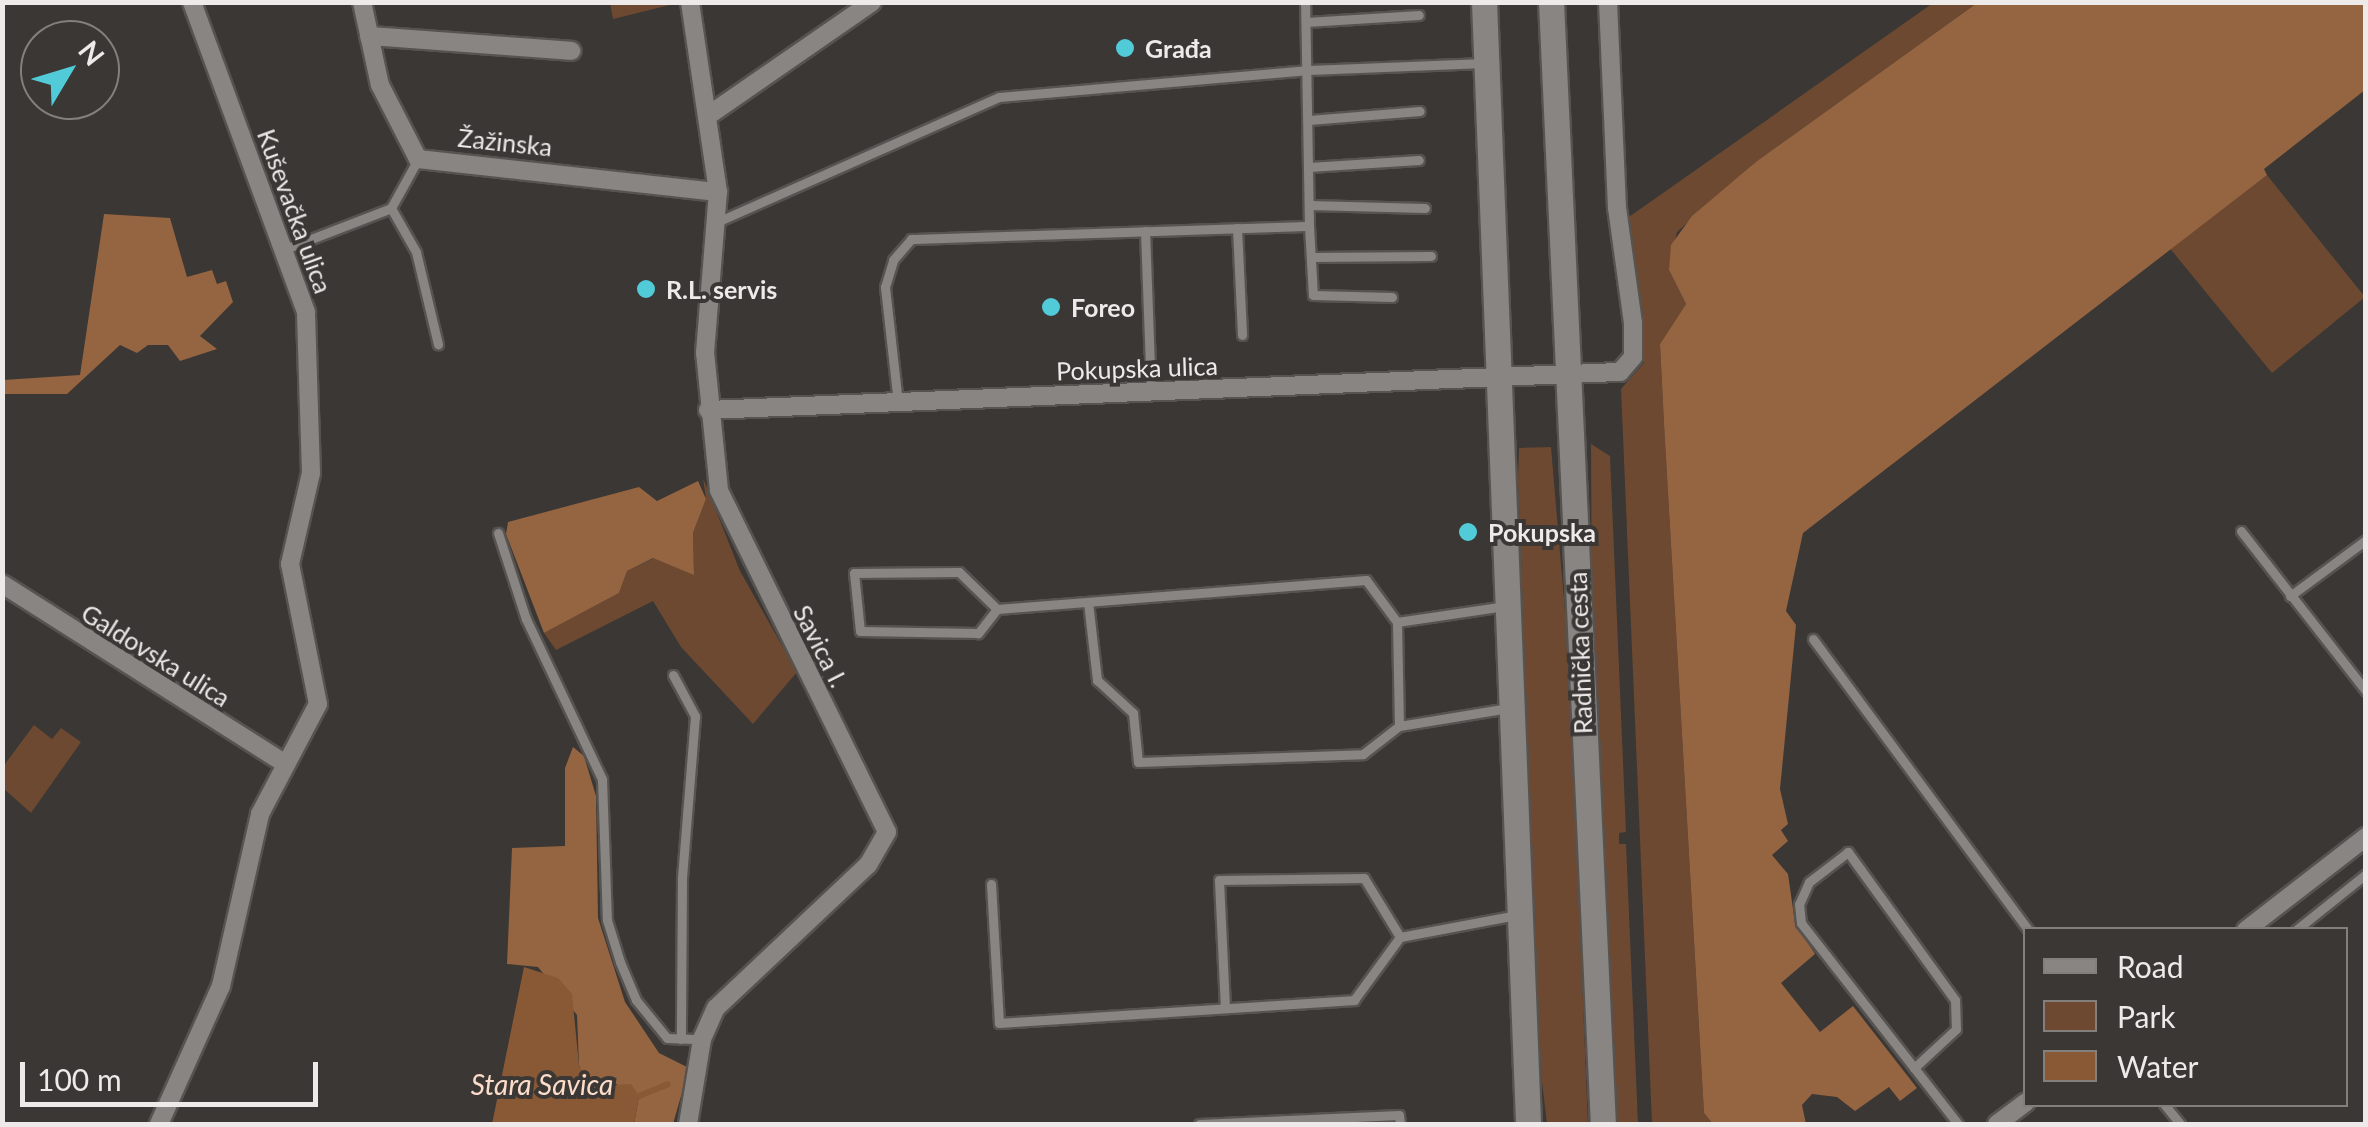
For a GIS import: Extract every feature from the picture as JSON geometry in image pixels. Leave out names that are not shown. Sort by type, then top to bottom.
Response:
[{"type":"main road","points":[[1484,2],[1528,1124]]},
{"type":"main road","name":"Radnička cesta","points":[[1551,2],[1603,1124]]},
{"type":"street","name":"Kuševačka ulica","points":[[159,1124],[216,1002],[251,837],[286,764],[314,718],[318,690],[290,564],[311,473],[311,350],[299,281],[192,2]]},
{"type":"street","points":[[362,2],[380,85],[418,159]]},
{"type":"street","name":"Savica I.","points":[[688,1124],[702,1040],[726,998],[868,865],[887,832],[730,522],[712,460],[706,304],[718,192],[690,2]]},
{"type":"street","points":[[709,114],[872,2]]},
{"type":"street","name":"Pokupska ulica","points":[[708,410],[1620,372],[1633,357],[1617,208],[1608,2]]},
{"type":"street","points":[[370,36],[571,51]]},
{"type":"street","name":"Žažinska","points":[[418,159],[718,192]]},
{"type":"street","name":"Galdovska ulica","points":[[2,584],[286,764]]},
{"type":"street","points":[[2250,927],[2366,838]]},
{"type":"street","points":[[1997,1124],[2023,1104]]},
{"type":"lane","points":[[1305,2],[1313,295],[1392,297]]},
{"type":"lane","points":[[1306,22],[1419,15]]},
{"type":"lane","points":[[716,222],[999,96],[1308,70],[1486,64]]},
{"type":"lane","points":[[1309,120],[1420,112]]},
{"type":"lane","points":[[285,249],[391,208],[418,159]]},
{"type":"lane","points":[[1309,167],[1419,160]]},
{"type":"lane","points":[[1310,206],[1424,208]]},
{"type":"lane","points":[[391,208],[416,252],[438,344]]},
{"type":"lane","points":[[898,403],[885,287],[893,260],[911,240],[1310,226]]},
{"type":"lane","points":[[1237,228],[1242,335]]},
{"type":"lane","points":[[1145,231],[1151,393]]},
{"type":"lane","points":[[1311,257],[1431,256]]},
{"type":"lane","points":[[2241,531],[2366,692]]},
{"type":"lane","points":[[498,533],[526,619],[602,779],[607,920],[620,962],[654,1024],[667,1038],[702,1040]]},
{"type":"lane","points":[[2290,596],[2366,540]]},
{"type":"lane","points":[[997,609],[959,572],[854,572],[860,631],[978,633],[997,609],[1366,580],[1398,622],[1400,726]]},
{"type":"lane","points":[[1088,602],[1097,680],[1133,713],[1138,762],[1363,754],[1400,726],[1512,708]]},
{"type":"lane","points":[[1398,622],[1508,606]]},
{"type":"lane","points":[[1812,639],[2026,927]]},
{"type":"lane","points":[[673,675],[695,716],[682,880],[681,1039]]},
{"type":"lane","points":[[1914,1068],[1956,1029],[1955,1000],[1848,852],[1810,882],[1799,904],[1800,924],[1958,1124]]},
{"type":"lane","points":[[2300,927],[2366,874]]},
{"type":"lane","points":[[1225,1008],[1219,880],[1364,878],[1400,937]]},
{"type":"lane","points":[[991,884],[998,1024],[1354,1000],[1400,937],[1519,915]]},
{"type":"lane","points":[[1199,1124],[1399,1115],[1400,1124]]},
{"type":"green space","points":[[682,2],[613,19],[610,3]]},
{"type":"green space","points":[[1933,3],[1977,3],[1757,161],[1677,232],[1669,270],[1686,304],[1660,344],[1704,1113],[1713,1124],[1652,1124],[1621,389],[1644,363],[1642,306],[1626,219]]},
{"type":"green space","points":[[2267,175],[2365,297],[2272,373],[2168,246]]},
{"type":"green space","points":[[1591,444],[1610,456],[1626,832],[1619,833],[1619,844],[1626,844],[1638,1124],[1614,1124],[1592,652]]},
{"type":"green space","points":[[1551,447],[1569,658],[1588,1124],[1547,1124],[1540,1065],[1518,481],[1519,448]]},
{"type":"green space","points":[[703,478],[740,571],[797,672],[753,724],[681,647],[653,601],[556,650],[544,633],[619,593],[627,571],[654,558],[694,574],[693,533],[706,499]]},
{"type":"green space","points":[[34,725],[52,739],[61,728],[81,742],[31,813],[3,788],[2,768]]},
{"type":"shaded area","points":[[1977,3],[2365,3],[2365,90],[2264,169],[2267,175],[1803,533],[1786,611],[1796,625],[1780,789],[1788,824],[1781,830],[1788,841],[1772,855],[1788,874],[1795,923],[1815,954],[1781,983],[1820,1032],[1853,1006],[1917,1088],[1900,1101],[1889,1087],[1855,1111],[1837,1097],[1812,1094],[1802,1105],[1806,1124],[1713,1124],[1704,1113],[1660,344],[1686,304],[1669,270],[1671,245],[1692,216],[1757,161]]},
{"type":"shaded area","points":[[104,214],[170,218],[187,277],[212,270],[217,284],[226,281],[233,302],[200,336],[217,349],[180,361],[168,345],[148,345],[137,353],[120,345],[67,394],[3,394],[3,380],[80,375]]},
{"type":"shaded area","points":[[698,481],[706,499],[693,533],[694,575],[653,558],[627,571],[619,593],[544,633],[506,534],[508,522],[639,487],[657,501]]},
{"type":"shaded area","points":[[573,747],[584,756],[596,796],[598,918],[625,1002],[659,1053],[689,1068],[673,1124],[634,1124],[639,1096],[614,1083],[589,1088],[579,1065],[577,1015],[538,967],[507,964],[512,848],[565,846],[565,768]]},
{"type":"water","name":"Stara Savica","points":[[524,967],[558,978],[572,994],[579,1065],[589,1087],[631,1084],[639,1096],[634,1124],[492,1124]]},
{"type":"waterway","points":[[639,1096],[668,1084]]},
{"type":"place","name":"Građa","points":[[1125,48]]},
{"type":"place","name":"R.L. servis","points":[[646,289]]},
{"type":"place","name":"Foreo","points":[[1051,307]]},
{"type":"place","name":"Pokupska","points":[[1468,532]]}]
